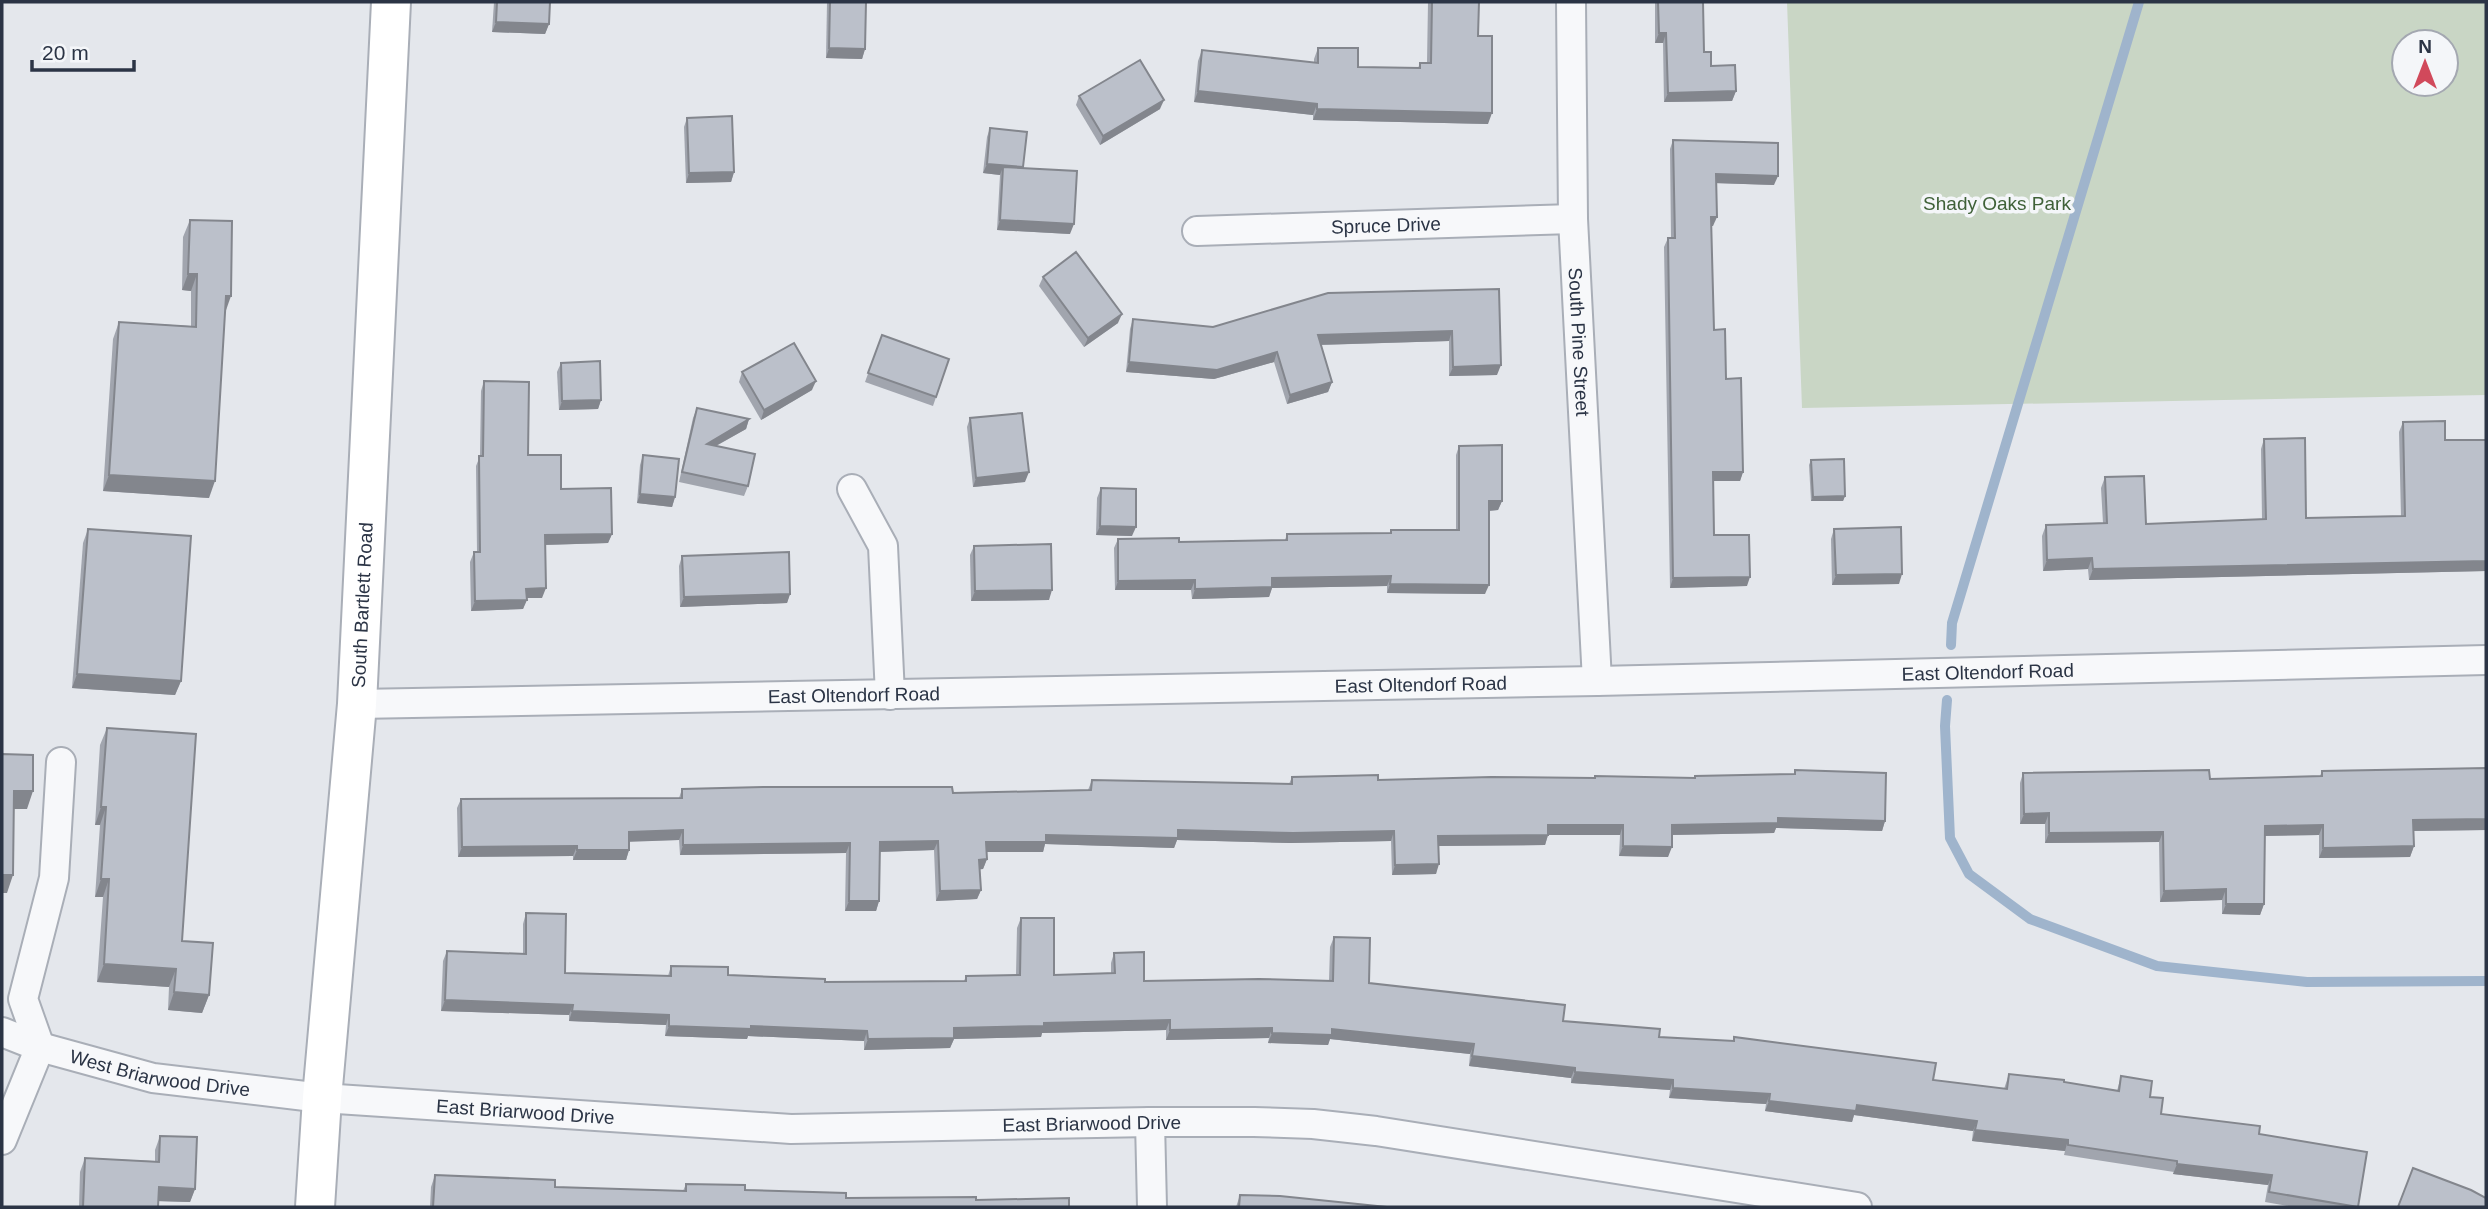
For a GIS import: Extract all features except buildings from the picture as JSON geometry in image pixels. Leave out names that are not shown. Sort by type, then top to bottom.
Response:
[{"type":"main road","name":"South Bartlett Road","points":[[315,1207],[357,704],[391,2]]},
{"type":"street","name":"South Pine Street","points":[[1571,2],[1573,219],[1597,681]]},
{"type":"street","name":"Spruce Drive","points":[[1198,230],[1573,219]]},
{"type":"street","points":[[852,489],[883,546],[890,695]]},
{"type":"street","name":"East Oltendorf Road","points":[[357,704],[1597,681],[2486,660]]},
{"type":"street","points":[[2,1140],[40,1047],[23,999],[54,878],[61,762]]},
{"type":"street","name":"West Briarwood Drive","points":[[2,1032],[40,1047],[153,1078],[322,1098]]},
{"type":"street","name":"East Briarwood Drive","points":[[322,1098],[791,1129],[1150,1122],[1290,1123],[1376,1131],[1857,1207]]},
{"type":"street","points":[[1150,1122],[1152,1207]]},
{"type":"green space","name":"Shady Oaks Park","points":[[1787,2],[2486,2],[2486,395],[1802,408]]},
{"type":"waterway","points":[[1951,645],[1952,623],[2139,2]]},
{"type":"waterway","points":[[1947,700],[1945,726],[1950,838],[1969,874],[2030,919],[2157,966],[2307,982],[2486,981]]}]
